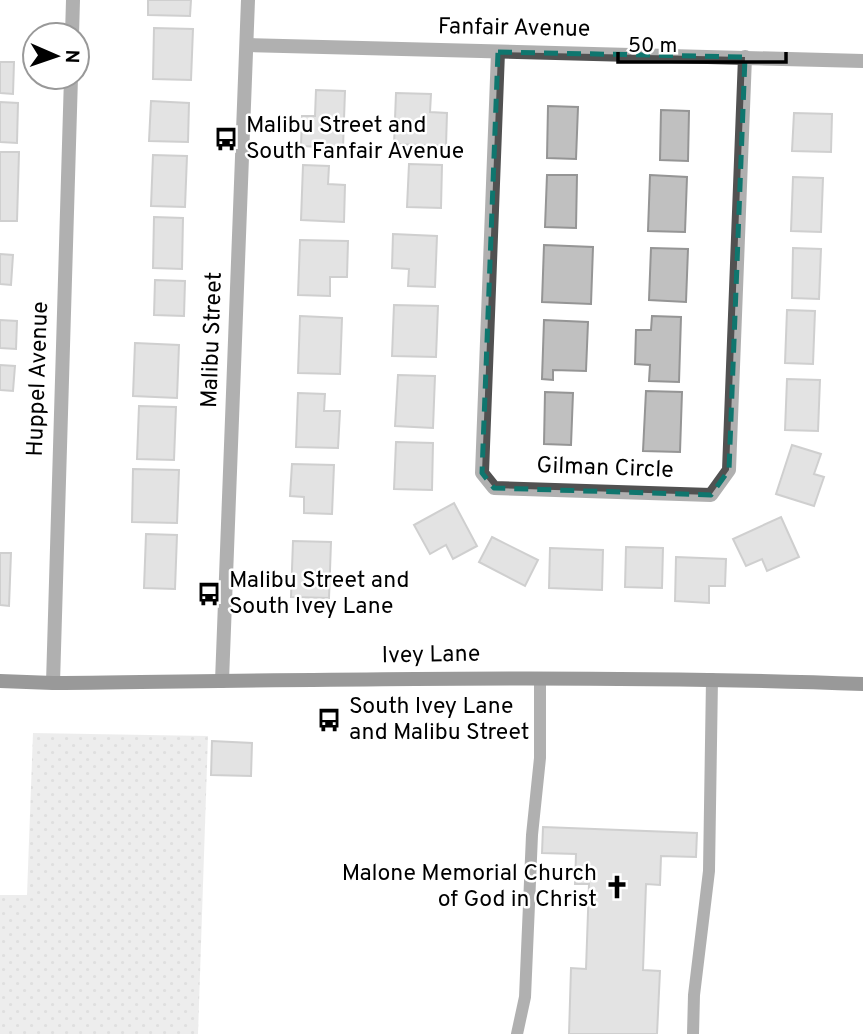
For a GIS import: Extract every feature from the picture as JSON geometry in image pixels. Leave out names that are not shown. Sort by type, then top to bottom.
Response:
[{"type":"street","points":[[72,21],[73,0]]},
{"type":"street","name":"Malibu Street","points":[[222,681],[248,0]]},
{"type":"street","name":"Fanfair Avenue","points":[[247,45],[863,61]]},
{"type":"street","name":"Gilman Circle","points":[[498,52],[482,472],[494,488],[711,495],[729,470],[745,57]]},
{"type":"street","name":"Huppel Avenue","points":[[53,682],[71,91]]},
{"type":"street","name":"Ivey Lane","points":[[0,681],[540,678],[712,679],[863,684]]},
{"type":"lane","points":[[517,1034],[526,997],[531,835],[540,758],[540,678]]},
{"type":"lane","points":[[693,1034],[694,995],[709,871],[712,679]]},
{"type":"highlighted area","points":[[498,52],[745,57],[729,470],[711,495],[494,488],[482,473]]},
{"type":"shaded area","points":[[33,733],[208,736],[198,1034],[0,1034],[0,895],[27,895]]},
{"type":"building","points":[[148,0],[191,0],[190,16],[148,15]]},
{"type":"building","points":[[154,28],[193,29],[191,80],[153,79]]},
{"type":"building","points":[[0,62],[14,62],[13,94],[0,93]]},
{"type":"building","points":[[316,90],[345,91],[343,148],[301,146],[302,116],[315,116]]},
{"type":"building","points":[[396,93],[431,94],[430,112],[447,113],[446,146],[394,144]]},
{"type":"building","points":[[151,101],[189,103],[188,142],[149,141]]},
{"type":"building","points":[[0,102],[18,103],[17,143],[0,142]]},
{"type":"building","points":[[548,106],[578,107],[576,159],[547,158]]},
{"type":"building","points":[[661,110],[689,111],[688,161],[660,160]]},
{"type":"building","points":[[794,113],[832,114],[831,152],[792,151]]},
{"type":"building","points":[[0,152],[19,152],[17,221],[0,221]]},
{"type":"building","points":[[153,155],[187,156],[185,207],[151,206]]},
{"type":"building","points":[[409,164],[442,165],[441,208],[407,207]]},
{"type":"building","points":[[303,165],[329,166],[328,184],[345,185],[344,222],[301,220]]},
{"type":"building","points":[[547,175],[577,175],[576,228],[545,227]]},
{"type":"building","points":[[650,175],[687,177],[685,232],[648,231]]},
{"type":"building","points":[[793,177],[823,178],[821,232],[791,231]]},
{"type":"building","points":[[154,217],[183,218],[182,269],[153,268]]},
{"type":"building","points":[[393,234],[437,236],[435,287],[408,286],[409,269],[392,268]]},
{"type":"building","points":[[300,240],[348,241],[347,277],[330,277],[330,296],[298,295]]},
{"type":"building","points":[[544,245],[593,247],[591,304],[542,302]]},
{"type":"building","points":[[651,248],[688,249],[686,302],[649,300]]},
{"type":"building","points":[[793,248],[821,249],[819,299],[792,298]]},
{"type":"building","points":[[0,254],[13,255],[11,285],[0,284]]},
{"type":"building","points":[[155,280],[185,281],[184,316],[154,315]]},
{"type":"building","points":[[394,305],[438,306],[436,357],[392,356]]},
{"type":"building","points":[[787,310],[815,311],[813,364],[785,363]]},
{"type":"building","points":[[300,316],[342,318],[340,374],[298,373]]},
{"type":"building","points":[[652,316],[681,317],[679,382],[649,381],[650,365],[635,364],[636,330],[651,330]]},
{"type":"building","points":[[0,320],[17,321],[16,349],[0,348]]},
{"type":"building","points":[[544,320],[588,322],[586,371],[553,370],[553,380],[542,379]]},
{"type":"building","points":[[135,343],[179,345],[177,398],[133,396]]},
{"type":"building","points":[[0,365],[15,366],[13,391],[0,390]]},
{"type":"building","points":[[398,375],[435,376],[433,428],[395,426]]},
{"type":"building","points":[[787,379],[820,380],[818,431],[785,430]]},
{"type":"building","points":[[646,391],[682,392],[680,452],[643,451]]},
{"type":"building","points":[[545,392],[573,393],[571,445],[544,444]]},
{"type":"building","points":[[298,393],[325,394],[324,411],[340,411],[338,448],[296,447]]},
{"type":"building","points":[[139,406],[176,407],[174,460],[137,459]]},
{"type":"building","points":[[396,442],[433,443],[432,490],[394,489]]},
{"type":"building","points":[[792,445],[821,454],[814,474],[824,477],[814,506],[776,494]]},
{"type":"building","points":[[292,464],[334,465],[332,514],[304,513],[304,497],[290,496]]},
{"type":"building","points":[[133,469],[179,470],[177,523],[132,522]]},
{"type":"building","points":[[454,503],[477,546],[453,559],[446,545],[430,554],[414,525]]},
{"type":"building","points":[[781,517],[799,557],[767,571],[762,559],[746,566],[733,539]]},
{"type":"building","points":[[146,534],[177,535],[175,589],[144,588]]},
{"type":"building","points":[[492,537],[538,560],[525,586],[479,562]]},
{"type":"building","points":[[293,541],[331,542],[329,598],[291,597]]},
{"type":"building","points":[[626,547],[663,548],[662,588],[625,587]]},
{"type":"building","points":[[550,548],[603,550],[602,590],[549,588]]},
{"type":"building","points":[[0,553],[11,553],[9,606],[0,605]]},
{"type":"building","points":[[676,557],[726,559],[725,586],[709,586],[709,603],[675,601]]},
{"type":"building","points":[[212,741],[252,743],[251,776],[211,775]]},
{"type":"building","points":[[543,827],[697,833],[696,857],[661,856],[660,885],[646,884],[643,970],[660,971],[657,1034],[569,1034],[571,968],[586,969],[589,884],[575,884],[576,854],[542,853]]},
{"type":"place","name":"Malibu Street and South Fanfair Avenue","points":[[226,139]]},
{"type":"place","name":"Malibu Street and South Ivey Lane","points":[[209,594]]},
{"type":"place","name":"South Ivey Lane and Malibu Street","points":[[329,720]]},
{"type":"place","name":"Malone Memorial Church of God in Christ","points":[[617,887]]}]
